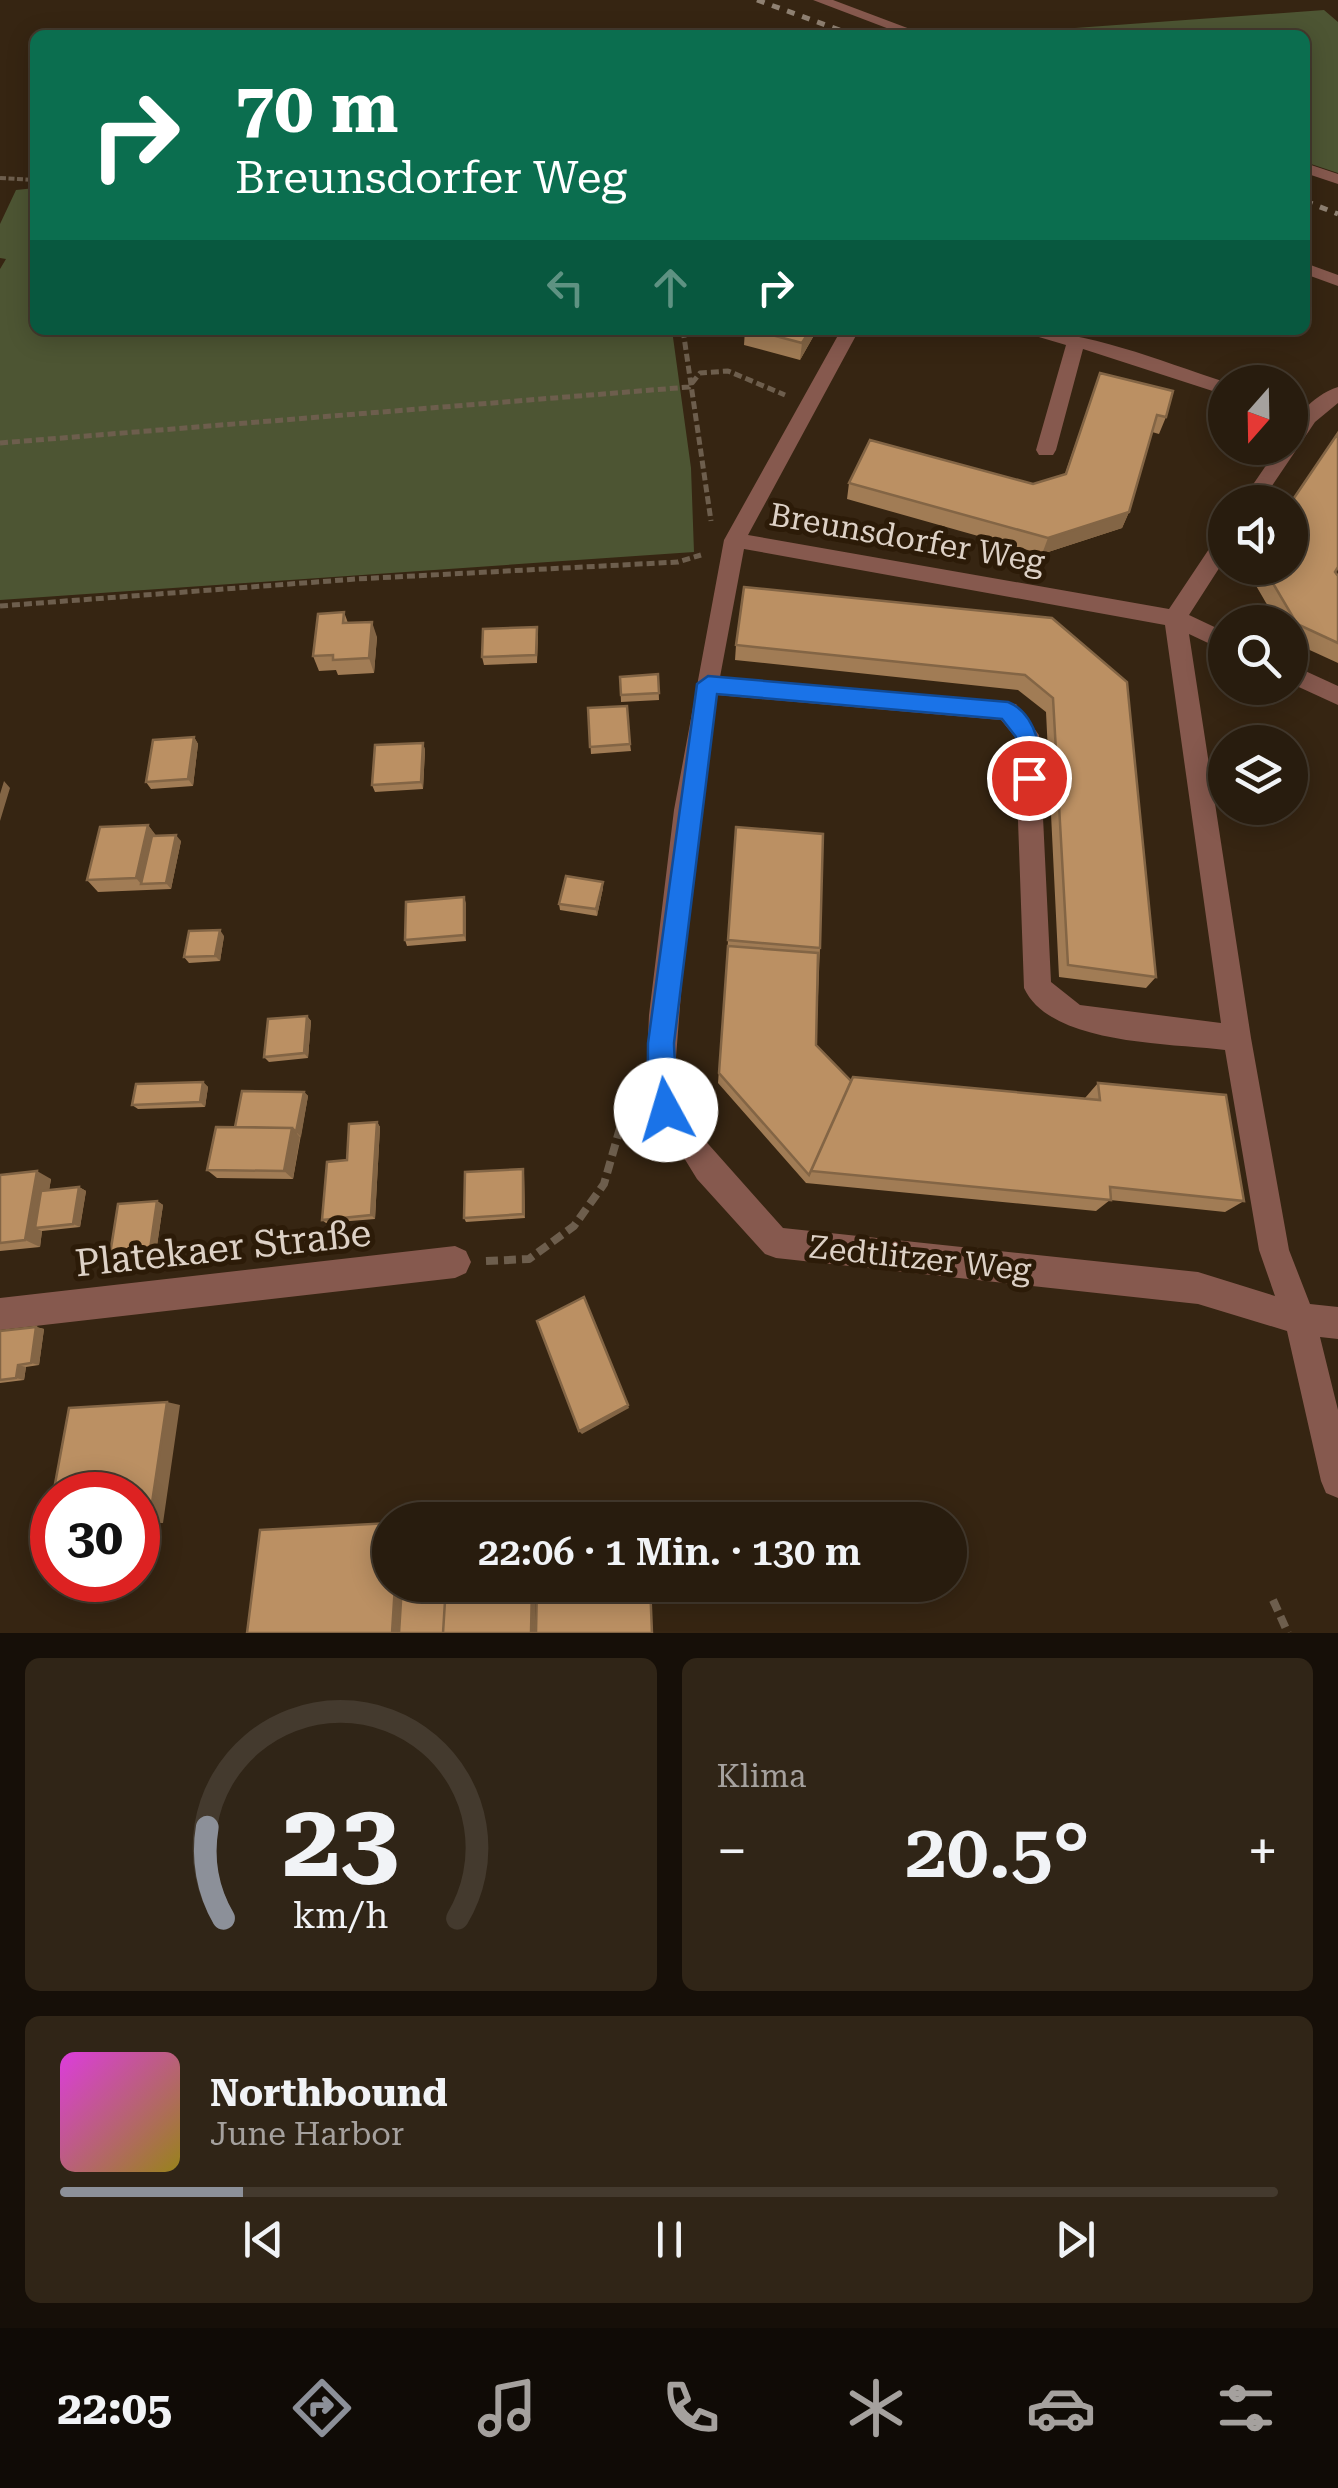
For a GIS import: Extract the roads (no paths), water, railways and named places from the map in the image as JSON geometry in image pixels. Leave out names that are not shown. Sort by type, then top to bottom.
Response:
[{"type":"street","points":[[820,0],[905,30]]},
{"type":"street","points":[[1310,170],[1338,179]]},
{"type":"street","points":[[1310,270],[1338,281]]},
{"type":"street","points":[[726,549],[847,335]]},
{"type":"street","points":[[1043,335],[1097,346],[1208,383]]},
{"type":"street","points":[[1046,450],[1076,344]]},
{"type":"street","points":[[1308,409],[1338,393]]},
{"type":"street","name":"Breunsdorfer Weg","points":[[708,684],[726,549],[1175,618],[1208,634]]},
{"type":"street","points":[[1208,568],[1175,618],[1237,1038],[1274,1250],[1300,1319],[1338,1480]]},
{"type":"street","points":[[1308,682],[1338,696]]},
{"type":"street","points":[[708,684],[1008,711],[1027,735],[1038,988],[1074,1017],[1237,1038]]},
{"type":"street","name":"Zedtlitzer Weg","points":[[708,684],[676,906],[660,1083],[666,1110],[738,1203],[776,1242],[1198,1288],[1300,1319],[1338,1322]]},
{"type":"street","name":"Platekaer Straße","points":[[0,1314],[455,1262]]},
{"type":"railway","points":[[757,0],[839,30]]},
{"type":"railway","points":[[1310,203],[1338,214]]}]
